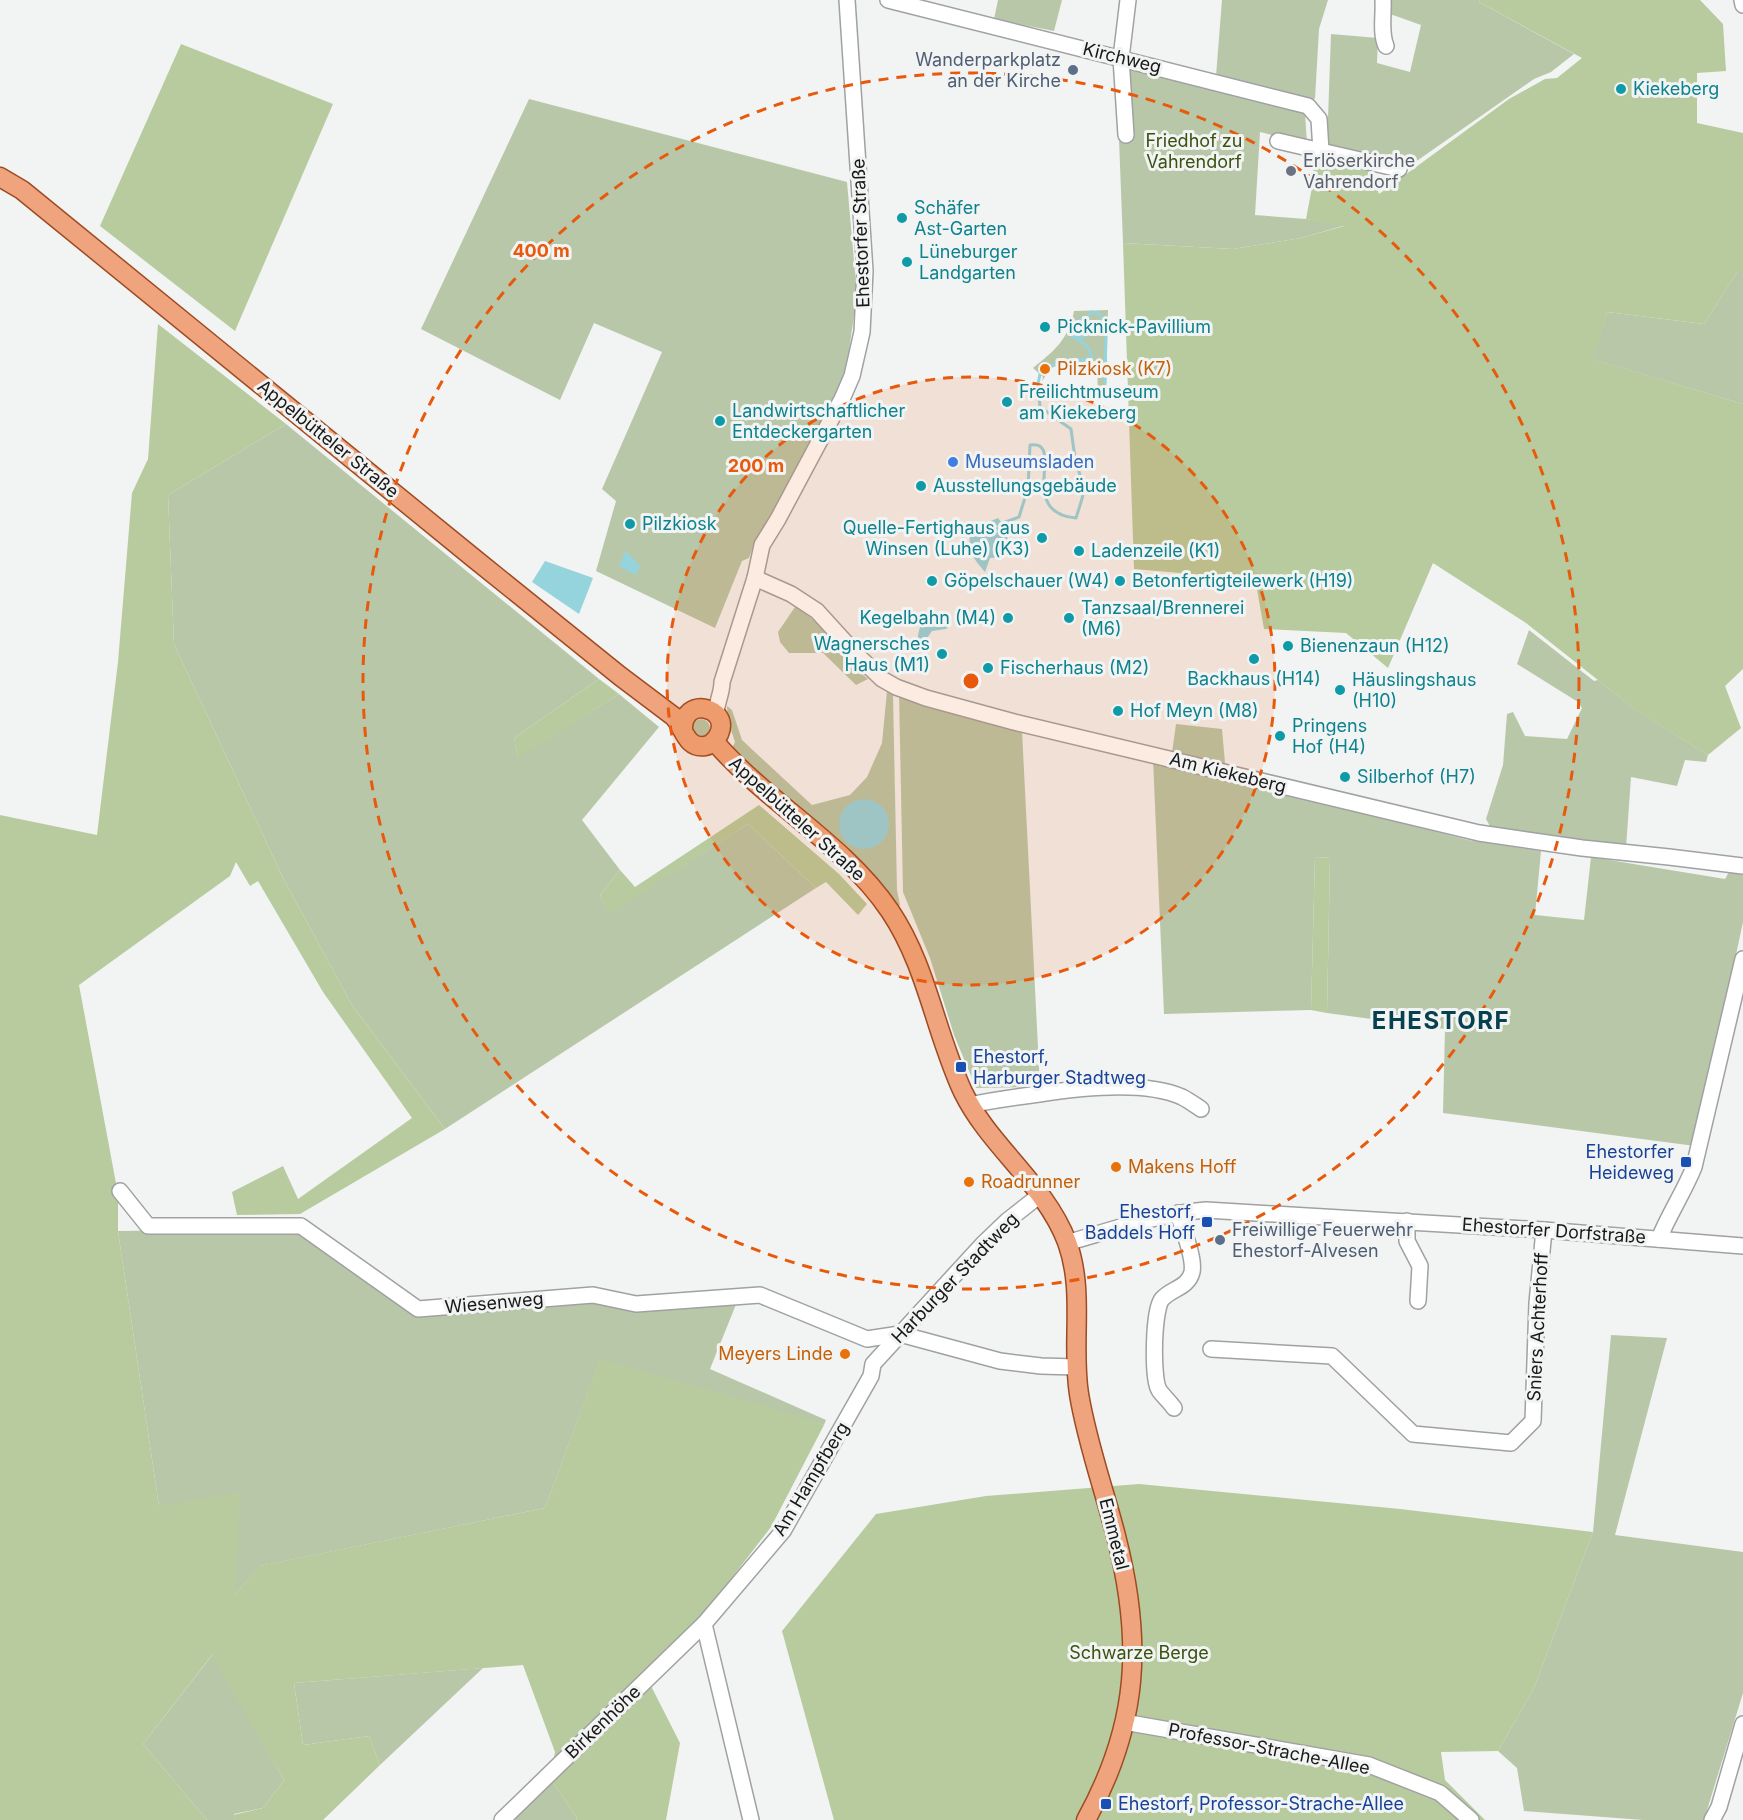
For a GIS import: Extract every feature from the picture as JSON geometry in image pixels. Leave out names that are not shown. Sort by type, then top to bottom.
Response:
[{"type":"main road","name":"Appelbütteler Straße","points":[[0,166],[22,190],[182,322],[675,718],[683,730]]},
{"type":"main road","name":"Appelbütteler Straße","points":[[0,177],[22,190]]},
{"type":"main road","name":"Appelbütteler Straße","points":[[634,687],[678,709],[703,711]]},
{"type":"main road","points":[[703,711],[720,726],[718,736],[707,745],[696,745],[687,739],[683,730],[684,719],[703,711]]},
{"type":"main road","name":"Appelbütteler Straße","points":[[714,741],[757,784],[840,855],[889,909],[920,968],[953,1069],[970,1105],[1040,1195],[1060,1226],[1067,1243]]},
{"type":"main road","name":"Emmetal","points":[[1067,1243],[1072,1260],[1077,1302],[1076,1367],[1084,1421],[1116,1536],[1128,1590],[1132,1624],[1131,1689],[1124,1722],[1112,1767],[1086,1820]]},
{"type":"street","name":"Ehestorfer Straße","points":[[703,711],[716,706],[722,693],[722,682],[755,578],[762,545],[842,399],[852,376],[862,332],[865,271],[847,0]]},
{"type":"street","name":"Kirchweg","points":[[888,0],[1308,106],[1319,119],[1321,150]]},
{"type":"street","points":[[1126,135],[1121,58],[1128,0]]},
{"type":"street","points":[[1383,0],[1383,38],[1386,46]]},
{"type":"street","points":[[1742,0],[1743,4]]},
{"type":"street","points":[[1278,141],[1399,169]]},
{"type":"street","name":"Am Kiekeberg","points":[[755,578],[791,594],[817,611],[857,656],[882,679],[926,698],[1014,722],[1479,833],[1582,848],[1670,856],[1743,866]]},
{"type":"street","name":"Ehestorfer Dorfstraße","points":[[1067,1243],[1143,1220],[1206,1210],[1407,1221],[1659,1239],[1666,1219],[1686,1188],[1694,1167],[1743,959]]},
{"type":"street","points":[[970,1105],[1071,1089],[1106,1087],[1166,1092],[1181,1096],[1201,1109]]},
{"type":"street","name":"Wiesenweg","points":[[120,1191],[148,1226],[301,1226],[418,1309],[593,1294],[636,1304],[760,1295],[867,1340],[900,1334]]},
{"type":"street","name":"Harburger Stadtweg","points":[[873,1364],[1007,1221],[1040,1195]]},
{"type":"street","points":[[1174,1408],[1158,1389],[1154,1345],[1156,1313],[1160,1301],[1170,1292],[1184,1286],[1193,1268],[1178,1213]]},
{"type":"street","points":[[1407,1221],[1407,1241],[1420,1266],[1418,1301]]},
{"type":"street","name":"Sniers Achterhoff","points":[[1211,1349],[1332,1356],[1413,1434],[1511,1443],[1533,1421],[1544,1230]]},
{"type":"street","points":[[1659,1239],[1743,1246]]},
{"type":"street","points":[[900,1334],[1000,1361],[1076,1367]]},
{"type":"street","name":"Am Hampfberg","points":[[704,1624],[783,1531],[871,1376],[873,1364]]},
{"type":"street","points":[[704,1624],[751,1820]]},
{"type":"street","name":"Birkenhöhe","points":[[502,1820],[704,1624]]},
{"type":"street","name":"Professor-Strache-Allee","points":[[1124,1722],[1369,1765],[1440,1793],[1472,1820]]},
{"type":"street","points":[[1712,1820],[1719,1807],[1743,1724]]},
{"type":"green space","points":[[998,0],[1062,0],[1054,31],[994,19]]},
{"type":"green space","points":[[1222,0],[1328,0],[1319,29],[1315,99],[1216,76]]},
{"type":"green space","points":[[1386,0],[1480,0],[1479,2],[1574,54],[1551,72],[1534,79],[1411,165],[1327,146],[1331,34],[1378,38],[1377,63],[1410,72],[1421,25],[1390,14]]},
{"type":"green space","points":[[1480,0],[1700,0],[1723,24],[1726,71],[1697,73],[1697,123],[1743,133],[1743,272],[1737,272],[1704,324],[1607,312],[1593,359],[1743,404],[1743,669],[1725,686],[1741,728],[1708,755],[1637,711],[1526,623],[1433,563],[1388,668],[1346,633],[1264,629],[1255,578],[1134,569],[1123,243],[1233,249],[1301,238],[1344,226],[1306,219],[1313,182],[1314,153],[1368,163],[1379,194],[1509,99],[1545,79],[1557,78],[1582,58],[1479,2]]},
{"type":"green space","points":[[181,44],[333,104],[235,331],[100,226]]},
{"type":"green space","name":"Friedhof zu Vahrendorf","points":[[1127,68],[1305,113],[1307,144],[1260,132],[1255,215],[1346,225],[1301,238],[1233,249],[1123,243],[1119,139],[1129,139]]},
{"type":"green space","points":[[529,99],[847,182],[857,295],[846,371],[820,427],[759,541],[754,544],[749,558],[742,561],[715,628],[596,571],[616,501],[602,489],[662,352],[594,323],[560,400],[421,329]]},
{"type":"green space","points":[[1737,272],[1743,272],[1743,404],[1592,359],[1607,312],[1704,324]]},
{"type":"green space","points":[[1108,310],[1106,398],[1098,398],[1097,361],[1065,363],[1051,368],[1042,381],[1043,377],[1033,368],[1060,344],[1072,321],[1074,311]]},
{"type":"green space","points":[[158,324],[286,424],[168,495],[174,644],[283,878],[352,1005],[445,1129],[300,1214],[237,1215],[232,1192],[283,1166],[298,1199],[412,1118],[323,992],[258,881],[250,886],[236,862],[230,876],[79,985],[118,1194],[118,1231],[159,1506],[240,1492],[235,1595],[259,1566],[545,1508],[600,1359],[763,1405],[824,1425],[771,1527],[701,1618],[641,1673],[651,1686],[680,1743],[666,1820],[576,1820],[577,1818],[550,1778],[555,1752],[523,1665],[294,1683],[303,1745],[369,1736],[380,1765],[323,1820],[235,1820],[233,1815],[263,1808],[284,1780],[212,1655],[143,1744],[207,1820],[0,1820],[0,815],[97,835],[118,662],[132,493],[148,459]]},
{"type":"green space","points":[[286,424],[599,679],[514,738],[518,757],[619,694],[659,727],[582,820],[620,870],[600,895],[609,913],[748,824],[816,888],[445,1129],[352,1005],[283,878],[174,644],[168,495]]},
{"type":"green space","points":[[795,607],[816,622],[868,679],[856,685],[823,653],[789,653],[780,642],[778,632]]},
{"type":"green space","points":[[1529,630],[1594,681],[1598,680],[1636,710],[1708,755],[1706,762],[1685,760],[1677,786],[1631,777],[1626,848],[1492,830],[1486,819],[1503,765],[1507,714],[1513,712],[1525,736],[1567,739],[1582,708],[1578,702],[1517,664]]},
{"type":"green space","points":[[599,679],[619,694],[518,758],[514,738]]},
{"type":"green space","points":[[887,691],[893,695],[897,890],[900,905],[893,907],[732,748],[735,742],[728,721],[727,706],[732,710],[742,740],[812,805],[850,795],[867,777],[882,743]]},
{"type":"green space","points":[[899,693],[1022,731],[1040,1087],[976,1088],[954,1035],[930,958],[903,892]]},
{"type":"green space","points":[[701,719],[707,722],[710,728],[707,734],[701,737],[695,734],[692,728],[695,722]]},
{"type":"green space","points":[[1176,724],[1222,729],[1226,774],[1171,760]]},
{"type":"green space","points":[[1153,759],[1468,840],[1541,851],[1535,915],[1584,920],[1591,857],[1725,879],[1729,872],[1743,875],[1743,922],[1695,1146],[1443,1113],[1445,1029],[1327,1013],[1330,858],[1315,857],[1311,1010],[1164,1014]]},
{"type":"green space","points":[[759,805],[839,874],[867,904],[858,915],[826,882],[816,888],[748,824],[609,914],[600,895],[620,870],[635,887]]},
{"type":"green space","points":[[1315,857],[1330,858],[1327,1013],[1311,1010]]},
{"type":"green space","points":[[296,1229],[412,1313],[588,1297],[739,1297],[710,1369],[826,1420],[824,1425],[600,1360],[545,1508],[260,1566],[234,1596],[159,1506],[118,1231]]},
{"type":"green space","points":[[1611,1335],[1667,1338],[1615,1535],[1743,1552],[1743,1693],[1704,1820],[1643,1820],[1524,1811],[1517,1768],[1498,1751],[1534,1688],[1593,1532]]},
{"type":"green space","name":"Schwarze Berge","points":[[1139,1484],[1400,1509],[1593,1532],[1534,1688],[1498,1751],[1441,1752],[1445,1780],[1485,1820],[834,1820],[782,1631],[876,1514],[986,1496]]},
{"type":"green space","points":[[213,1654],[284,1780],[263,1808],[234,1814],[235,1820],[207,1820],[143,1744]]},
{"type":"green space","points":[[483,1668],[380,1765],[369,1736],[303,1745],[294,1683]]},
{"type":"green space","points":[[550,1778],[577,1818],[576,1820],[508,1820]]},
{"type":"water","points":[[1087,318],[1092,323],[1092,334],[1079,340],[1070,338],[1077,320]]},
{"type":"water","points":[[998,518],[1007,536],[1006,557],[990,558],[985,572],[972,554],[970,533],[979,526]]},
{"type":"water","points":[[626,551],[640,566],[636,575],[619,566]]},
{"type":"water","points":[[545,561],[593,578],[579,614],[532,582]]},
{"type":"water","points":[[936,618],[951,624],[946,629],[932,631],[923,644],[917,642],[923,622]]},
{"type":"water","points":[[859,799],[869,799],[882,806],[889,819],[889,829],[882,842],[869,849],[859,849],[850,845],[843,838],[839,829],[839,819],[843,810],[850,803]]},
{"type":"waterway","points":[[1086,320],[1091,312],[1098,313],[1106,323],[1105,383]]},
{"type":"waterway","points":[[1003,523],[1019,517],[1028,488],[1030,445],[1040,446],[1044,453],[1044,491],[1048,504],[1058,513],[1076,518],[1084,489],[1075,458],[1071,429],[1040,407],[1038,384],[1040,374],[1049,372],[1049,366],[1064,361],[1092,359],[1088,348],[1079,340],[1080,338]]},
{"type":"place","name":"Wanderparkplatz an der Kirche","points":[[1073,70]]},
{"type":"place","name":"Kiekeberg","points":[[1621,89]]},
{"type":"place","name":"Erlöserkirche Vahrendorf","points":[[1291,171]]},
{"type":"place","name":"Schäfer Ast-Garten","points":[[902,218]]},
{"type":"place","name":"Lüneburger Landgarten","points":[[907,262]]},
{"type":"place","name":"Picknick-Pavillium","points":[[1045,327]]},
{"type":"place","name":"Pilzkiosk (K7)","points":[[1045,369]]},
{"type":"place","name":"Freilichtmuseum am Kiekeberg","points":[[1007,402]]},
{"type":"place","name":"Landwirtschaftlicher Entdeckergarten","points":[[720,421]]},
{"type":"place","name":"Museumsladen","points":[[953,462]]},
{"type":"place","name":"Ausstellungsgebäude","points":[[921,486]]},
{"type":"place","name":"Pilzkiosk","points":[[630,524]]},
{"type":"place","name":"Quelle-Fertighaus aus Winsen (Luhe) (K3)","points":[[1042,538]]},
{"type":"place","name":"Ladenzeile (K1)","points":[[1079,551]]},
{"type":"place","name":"Göpelschauer (W4)","points":[[932,581]]},
{"type":"place","name":"Betonfertigteilewerk (H19)","points":[[1120,581]]},
{"type":"place","name":"Kegelbahn (M4)","points":[[1008,618]]},
{"type":"place","name":"Tanzsaal/Brennerei (M6)","points":[[1069,618]]},
{"type":"place","name":"Bienenzaun (H12)","points":[[1288,646]]},
{"type":"place","name":"Wagnersches Haus (M1)","points":[[942,654]]},
{"type":"place","name":"Backhaus (H14)","points":[[1254,659]]},
{"type":"place","name":"Fischerhaus (M2)","points":[[988,668]]},
{"type":"place","name":"Häuslingshaus (H10)","points":[[1340,690]]},
{"type":"place","name":"Hof Meyn (M8)","points":[[1118,711]]},
{"type":"place","name":"Pringens Hof (H4)","points":[[1280,736]]},
{"type":"place","name":"Silberhof (H7)","points":[[1345,777]]},
{"type":"place","name":"Ehestorf, Harburger Stadtweg","points":[[961,1067]]},
{"type":"place","name":"Ehestorfer Heideweg","points":[[1686,1162]]},
{"type":"place","name":"Makens Hoff","points":[[1116,1167]]},
{"type":"place","name":"Roadrunner","points":[[969,1182]]},
{"type":"place","name":"Ehestorf, Baddels Hoff","points":[[1207,1222]]},
{"type":"place","name":"Freiwillige Feuerwehr Ehestorf-Alvesen","points":[[1220,1240]]},
{"type":"place","name":"Meyers Linde","points":[[845,1354]]},
{"type":"place","name":"Ehestorf, Professor-Strache-Allee","points":[[1106,1804]]},
{"type":"district","name":"EHESTORF","points":[[1441,1021]]}]
